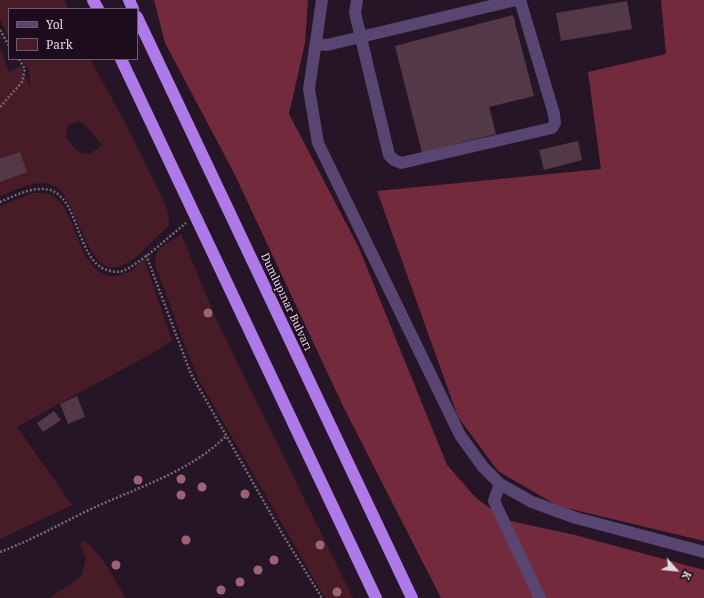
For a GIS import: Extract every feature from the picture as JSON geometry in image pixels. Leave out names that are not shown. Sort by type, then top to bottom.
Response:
[{"type":"highway","name":"Dumlupınar Bulvarı","points":[[138,19],[412,598]]},
{"type":"highway","points":[[121,60],[376,598]]},
{"type":"lane","points":[[322,0],[309,89],[318,143],[460,435],[483,467],[500,484],[532,502],[576,518],[704,552]]},
{"type":"lane","points":[[357,0],[355,13],[389,154],[394,160],[400,163],[547,131],[552,128],[555,123],[554,114],[520,0]]},
{"type":"lane","points":[[316,44],[327,45],[516,0]]},
{"type":"lane","points":[[500,484],[494,501],[540,598]]},
{"type":"path","points":[[0,30],[8,44]]},
{"type":"path","points":[[0,108],[22,82],[25,69],[20,60]]},
{"type":"path","points":[[0,202],[41,189],[52,191],[62,199],[69,209],[90,258],[105,271],[116,272],[122,271],[146,255],[195,216]]},
{"type":"path","points":[[146,255],[191,374],[322,598]]},
{"type":"path","points":[[0,552],[24,543],[90,510],[185,466],[211,451],[226,436]]},
{"type":"green space","points":[[0,0],[65,0],[68,8],[8,8],[8,36],[0,19]]},
{"type":"green space","points":[[0,48],[9,72],[21,66],[30,87],[29,70],[23,60],[91,60],[122,117],[166,206],[169,219],[168,227],[143,251],[127,263],[113,268],[102,263],[92,252],[70,205],[62,192],[52,185],[39,183],[19,188],[0,196]],"holes":[[[78,121],[86,126],[102,145],[90,154],[78,152],[66,138],[67,126]]]},
{"type":"green space","points":[[33,193],[45,193],[51,195],[63,206],[86,256],[93,266],[102,273],[113,276],[122,275],[134,268],[144,259],[172,340],[158,350],[17,427],[72,505],[0,539],[0,206]]},
{"type":"green space","points":[[181,234],[216,319],[353,598],[325,598],[200,382],[187,352],[155,264],[157,252]]},
{"type":"green space","points":[[84,540],[97,553],[112,574],[126,598],[49,598],[81,577],[86,558],[80,544]]},
{"type":"shaded area","points":[[154,0],[308,0],[305,43],[289,114],[359,248],[447,465],[476,498],[506,520],[575,535],[704,570],[704,598],[441,598],[344,408],[234,173],[165,43]]},
{"type":"shaded area","points":[[661,0],[704,0],[704,541],[558,506],[498,471],[458,417],[377,191],[601,169],[588,72],[666,54]]},
{"type":"building","points":[[627,1],[632,29],[561,41],[556,13]]},
{"type":"building","points":[[513,15],[534,96],[489,107],[496,134],[422,153],[395,46]]},
{"type":"building","points":[[578,141],[582,160],[544,170],[539,150]]},
{"type":"building","points":[[20,152],[27,172],[0,182],[0,159]]},
{"type":"building","points":[[77,396],[85,417],[68,424],[60,404]]},
{"type":"building","points":[[54,411],[61,420],[43,432],[37,423]]}]
